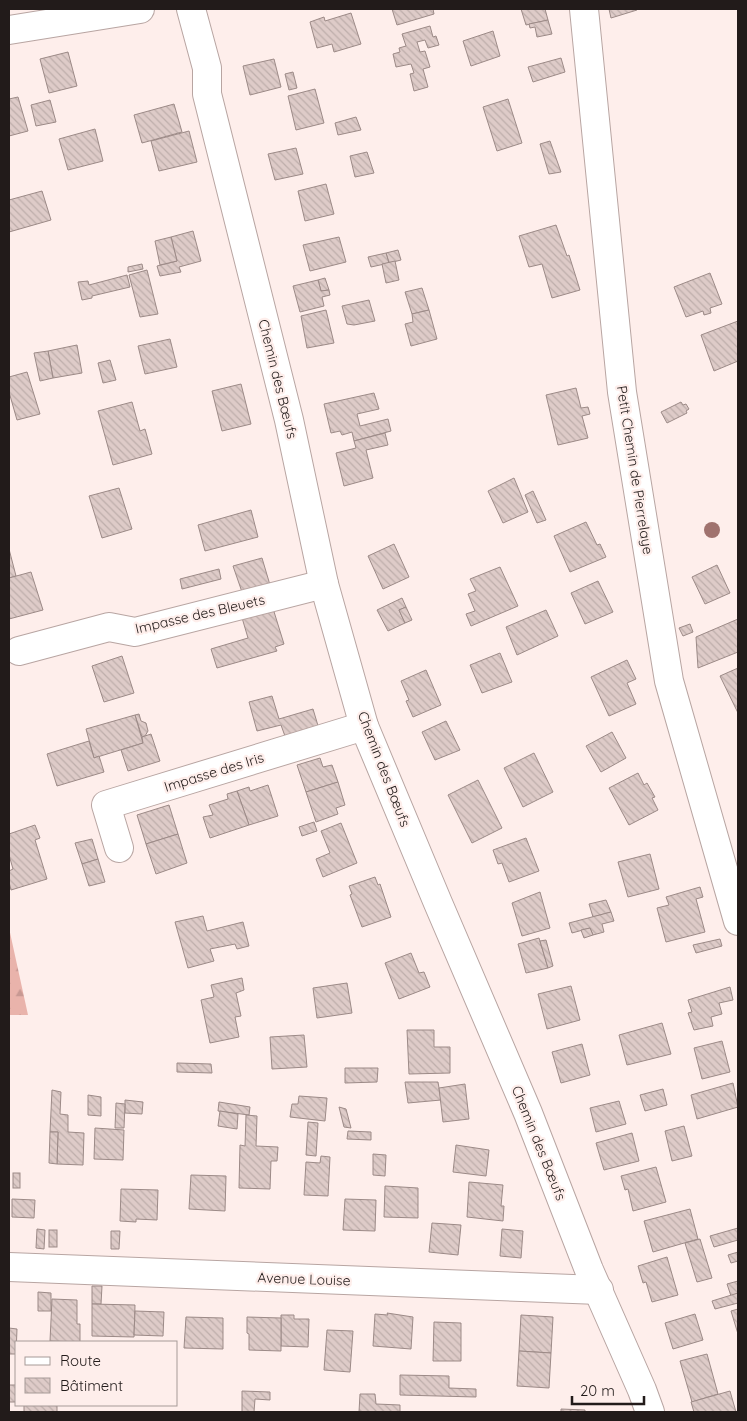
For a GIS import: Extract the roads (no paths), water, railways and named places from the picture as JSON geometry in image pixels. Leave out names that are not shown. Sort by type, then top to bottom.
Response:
[{"type":"street","points":[[9,30],[140,9]]},
{"type":"street","points":[[175,9],[196,71],[207,94]]},
{"type":"street","name":"Chemin des Bœufs","points":[[191,9],[207,68],[207,94],[289,420],[324,584],[364,726],[528,1113],[589,1270],[650,1412]]},
{"type":"street","name":"Petit Chemin de Pierrelaye","points":[[584,9],[622,392],[669,682],[738,921]]},
{"type":"street","name":"Impasse des Bleuets","points":[[19,651],[109,627],[136,632],[324,584]]},
{"type":"street","name":"Impasse des Iris","points":[[119,848],[106,805],[364,726]]},
{"type":"street","name":"Avenue Louise","points":[[9,1267],[599,1290]]}]
